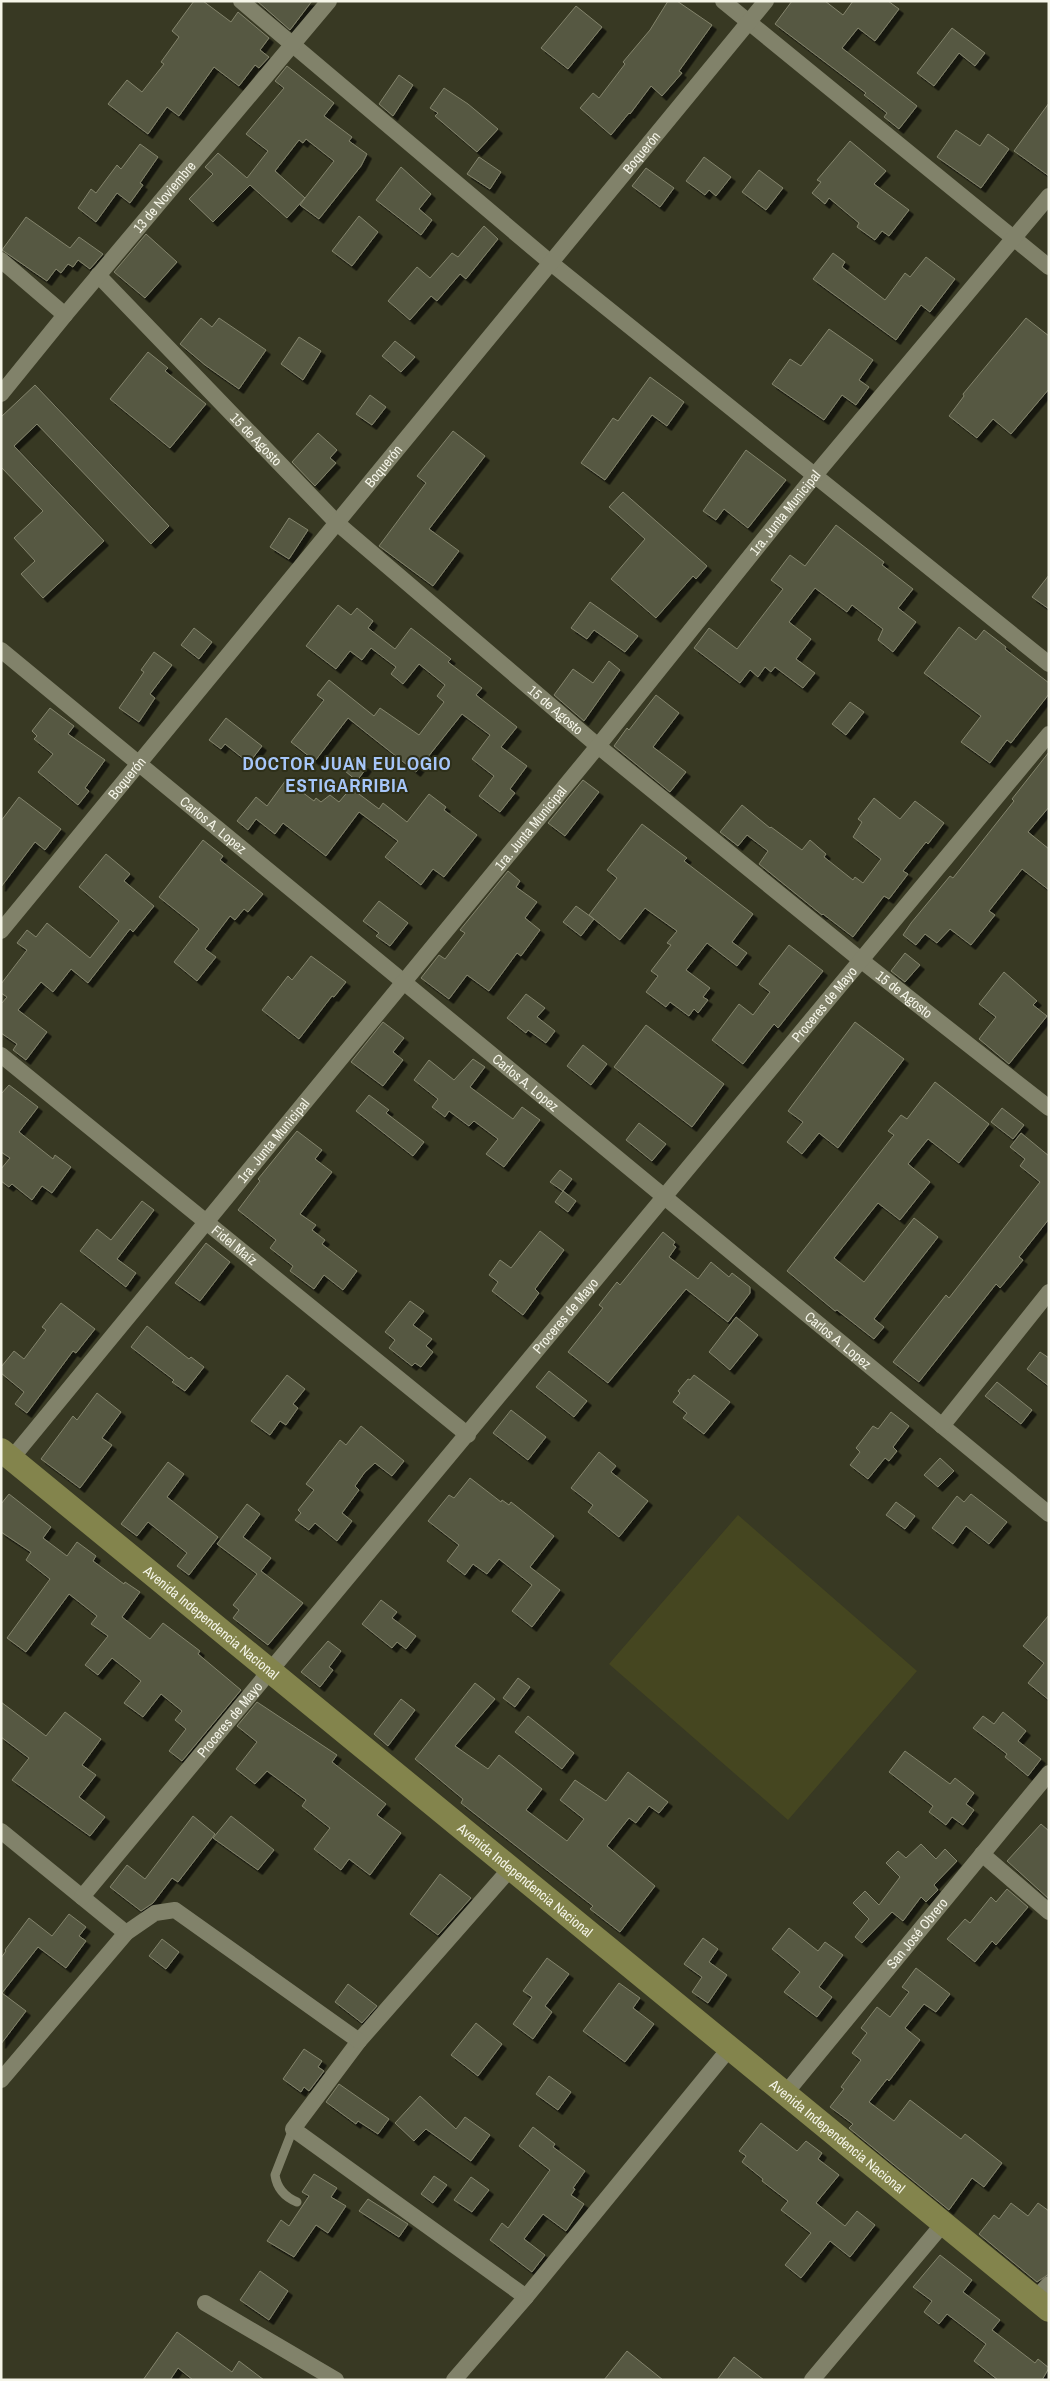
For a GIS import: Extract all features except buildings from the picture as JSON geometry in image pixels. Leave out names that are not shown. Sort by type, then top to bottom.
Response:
[{"type":"main road","name":"Avenida Independencia Nacional","points":[[6,1454],[944,2224],[1044,2298]]},
{"type":"street","points":[[241,1],[551,263],[1049,664]]},
{"type":"street","name":"13 de Noviembre","points":[[1,394],[98,275],[329,1]]},
{"type":"street","points":[[723,1],[1013,240],[1049,267]]},
{"type":"street","name":"Boquerón","points":[[1,932],[766,1]]},
{"type":"street","name":"1ra. Junta Municipal","points":[[6,1454],[205,1223],[598,746],[816,475],[1049,196]]},
{"type":"street","points":[[1,260],[65,315]]},
{"type":"street","name":"15 de Agosto","points":[[98,275],[337,523],[598,746],[862,961],[1049,1108]]},
{"type":"street","name":"Carlos A. Lopez","points":[[1,650],[138,765],[1049,1514]]},
{"type":"street","name":"Proceres de Mayo","points":[[82,1897],[1049,734]]},
{"type":"street","name":"Fidel Maíz","points":[[1,1055],[205,1223],[468,1435]]},
{"type":"street","points":[[942,1426],[1049,1292]]},
{"type":"street","name":"San José Obrero","points":[[785,2094],[1049,1773]]},
{"type":"street","points":[[1,1831],[126,1933]]},
{"type":"street","points":[[982,1854],[1049,1912]]},
{"type":"street","points":[[510,1869],[359,2041],[293,2129],[526,2297]]},
{"type":"street","points":[[1,2080],[126,1933],[155,1913],[174,1910],[359,2041]]},
{"type":"street","points":[[454,2380],[526,2297],[729,2049]]},
{"type":"street","points":[[812,2380],[944,2224]]},
{"type":"street","points":[[205,2303],[336,2380]]},
{"type":"lane","points":[[293,2129],[275,2175],[276,2182],[284,2195],[297,2202]]},
{"type":"shaded area","points":[[738,1515],[917,1671],[788,1820],[609,1664]]},
{"type":"district","name":"DOCTOR JUAN EULOGIO ESTIGARRIBIA","points":[[347,774]]}]
